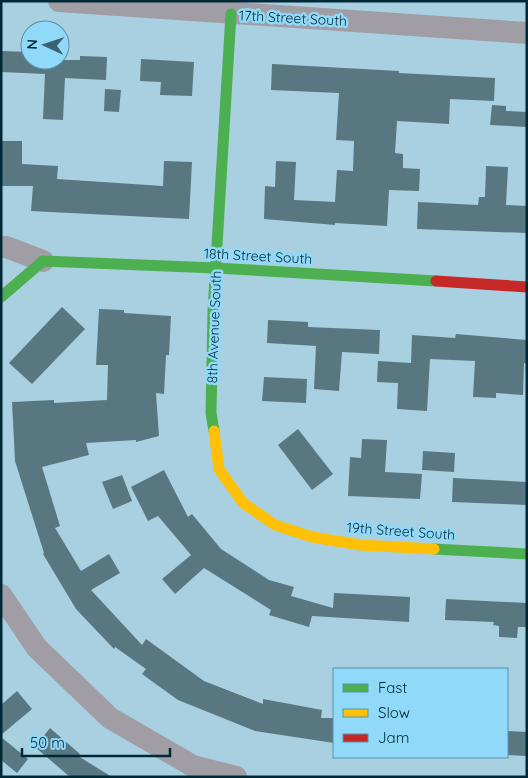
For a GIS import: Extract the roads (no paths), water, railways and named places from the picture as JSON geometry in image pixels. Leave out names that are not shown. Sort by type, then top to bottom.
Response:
[{"type":"street","name":"17th Street South","points":[[59,1],[231,14],[356,11],[527,33]]},
{"type":"street","name":"8th Avenue South","points":[[231,14],[213,311],[211,412],[219,469],[243,503],[274,525]]},
{"type":"street","points":[[1,247],[6,247],[43,261],[1,297]]},
{"type":"street","name":"18th Street South","points":[[43,261],[216,268],[527,287]]},
{"type":"street","name":"19th Street South","points":[[274,525],[312,538],[360,545],[527,554]]},
{"type":"street","points":[[1,595],[37,648],[110,718],[193,766],[236,777]]}]
